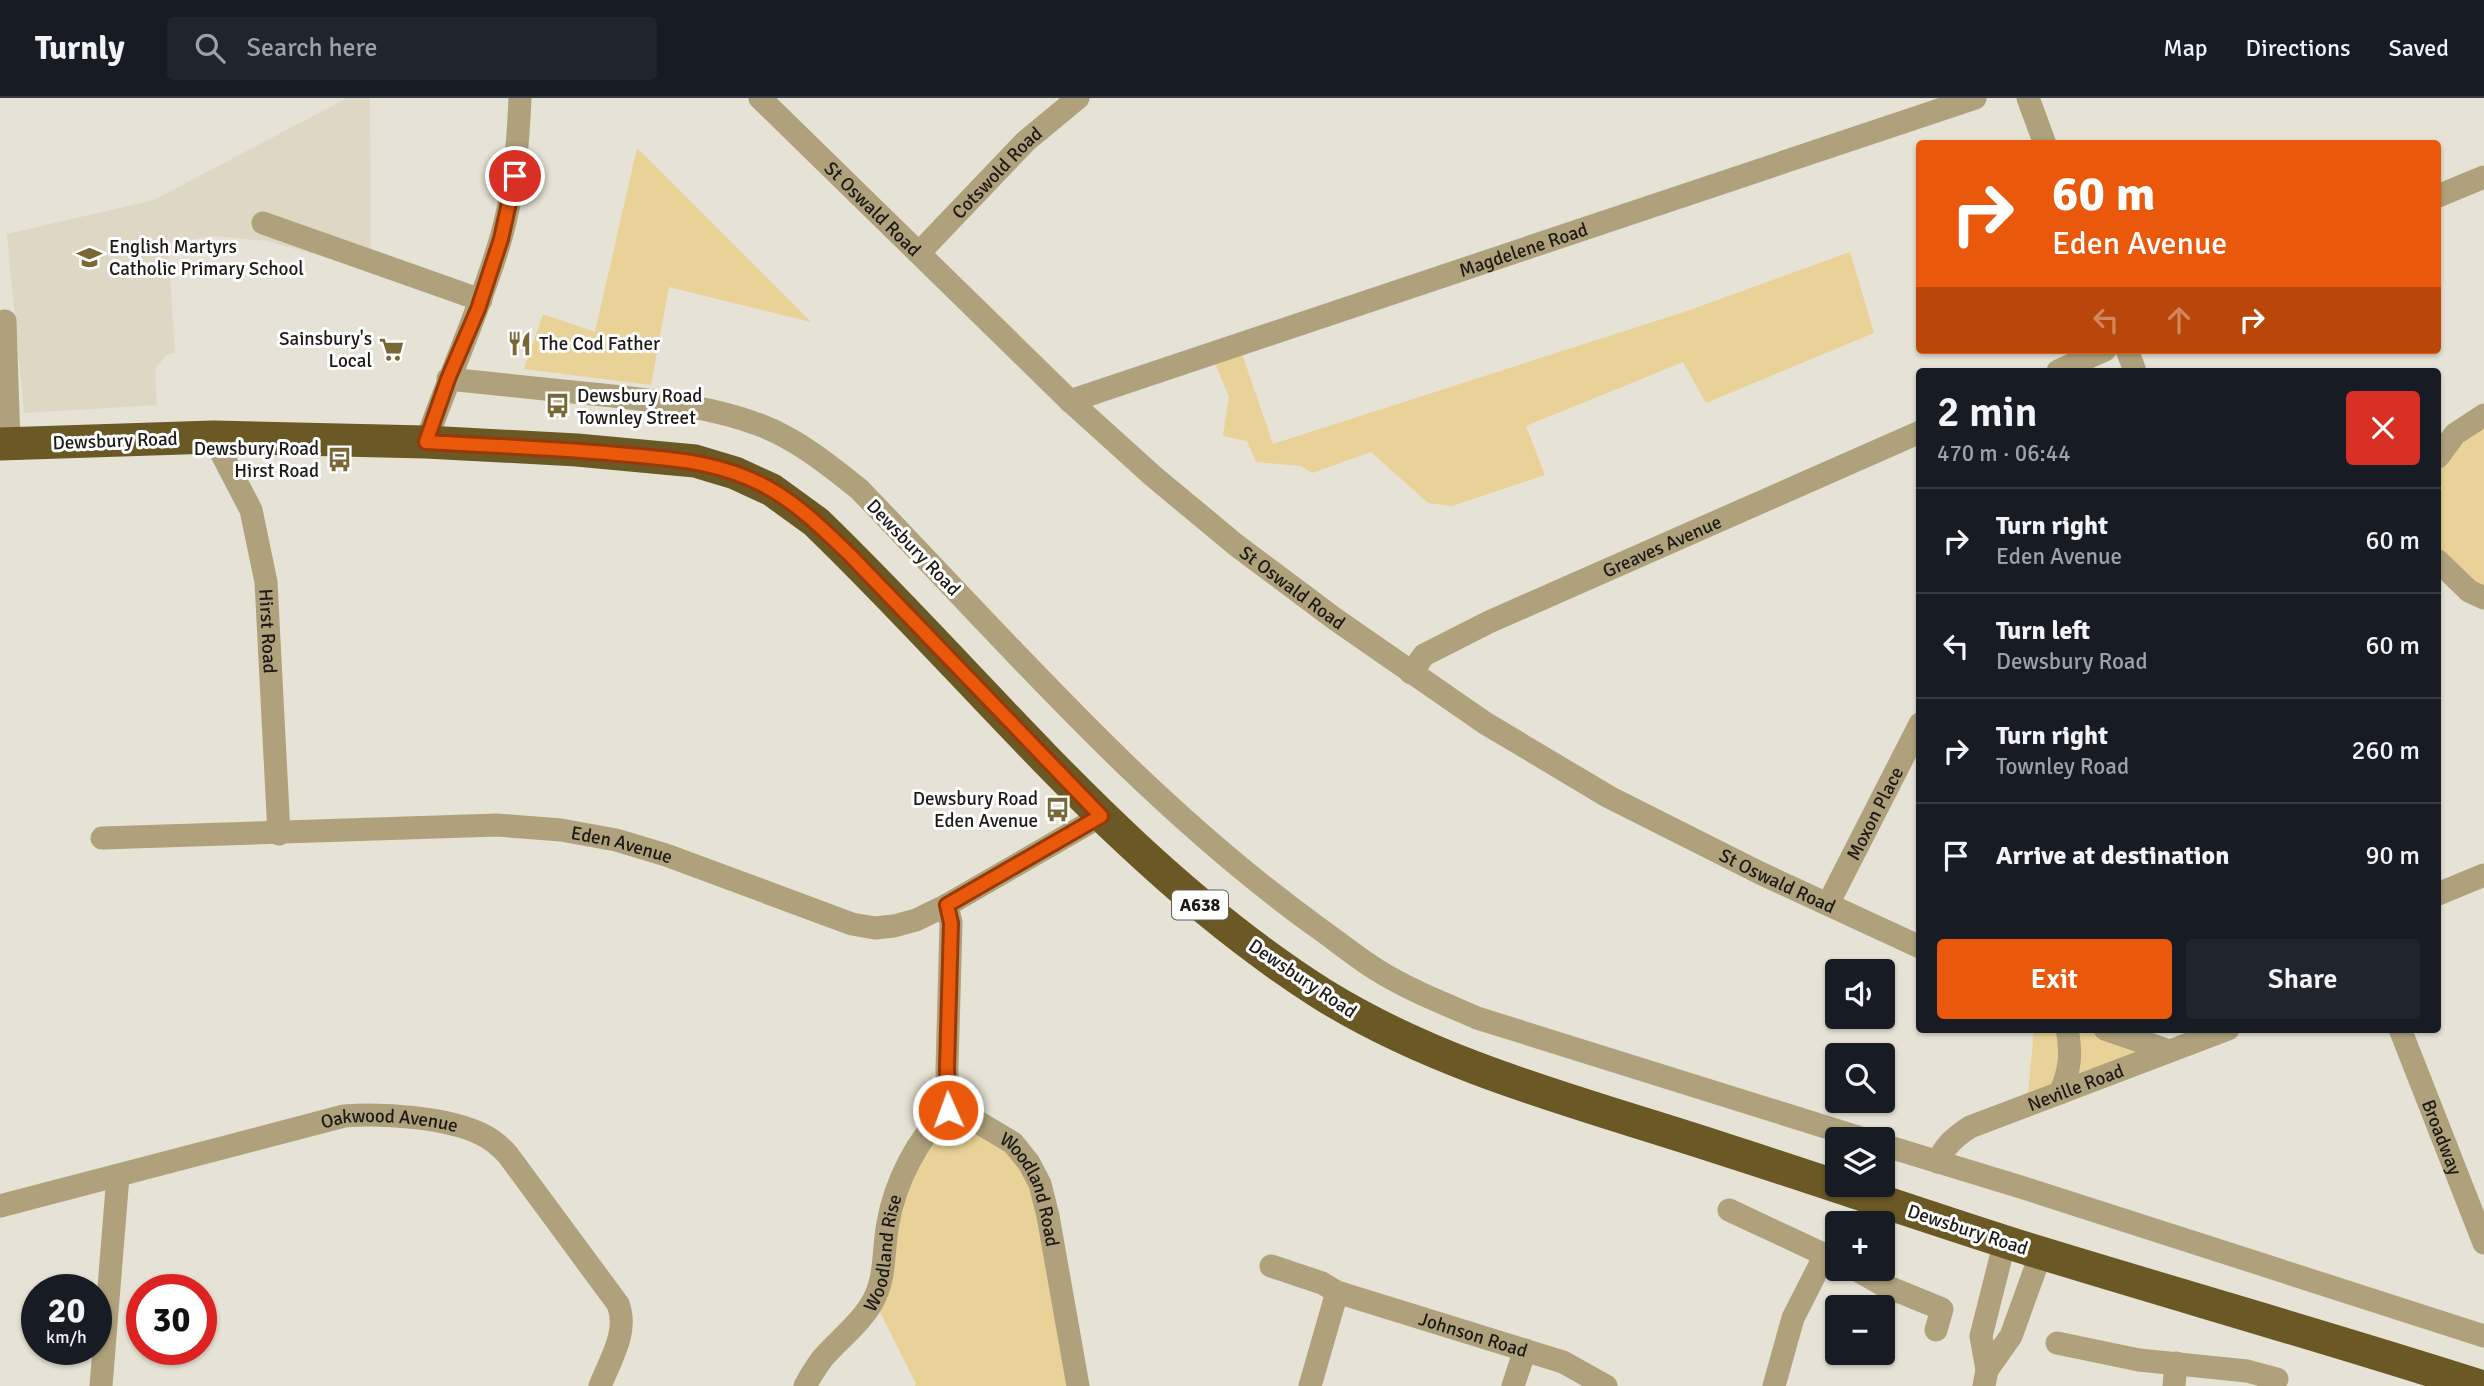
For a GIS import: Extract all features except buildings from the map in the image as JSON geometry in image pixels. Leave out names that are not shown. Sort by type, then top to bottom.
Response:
[{"type":"highway","name":"Dewsbury Road","points":[[4,444],[213,437],[426,442],[577,450],[695,461],[735,473],[772,490],[816,522],[1101,816],[1215,918],[1318,991],[1369,1022],[1426,1049],[1526,1085],[2041,1253],[2480,1386]]},
{"type":"street","points":[[426,442],[448,379],[481,300],[501,239],[515,176],[520,98]]},
{"type":"street","name":"St Oswald Road","points":[[760,98],[1070,401],[1153,476],[1236,545],[1411,673],[1485,723],[1609,797],[1916,945]]},
{"type":"street","name":"Cotswold Road","points":[[919,253],[1026,141],[1078,98]]},
{"type":"street","name":"Magdelene Road","points":[[1070,401],[1975,98]]},
{"type":"street","points":[[2028,98],[2044,140]]},
{"type":"street","points":[[2441,196],[2484,177]]},
{"type":"street","points":[[263,223],[481,300]]},
{"type":"street","points":[[4,444],[5,320]]},
{"type":"street","points":[[2065,368],[2096,354]]},
{"type":"street","name":"Dewsbury Road","points":[[448,379],[669,402],[722,412],[763,426],[796,443],[829,464],[859,489],[1072,712],[1183,820],[1276,897],[1376,970],[1477,1018],[1826,1127]]},
{"type":"street","points":[[2441,453],[2455,434],[2484,415]]},
{"type":"street","name":"Greaves Avenue","points":[[1411,673],[1424,655],[1489,622],[1916,434]]},
{"type":"street","name":"Hirst Road","points":[[213,437],[251,510],[266,582],[279,834]]},
{"type":"street","points":[[2441,564],[2469,591],[2484,598]]},
{"type":"street","name":"Moxon Place","points":[[1828,904],[1916,732]]},
{"type":"street","name":"Eden Avenue","points":[[102,838],[497,825],[561,830],[615,840],[666,855],[852,924],[875,928],[916,920],[947,905],[1101,816]]},
{"type":"street","points":[[2441,893],[2484,875]]},
{"type":"street","points":[[947,905],[951,923],[948,1110]]},
{"type":"street","points":[[2060,1093],[2069,1075],[2071,1055],[2068,1033]]},
{"type":"street","points":[[2117,1033],[2169,1051]]},
{"type":"street","name":"Neville Road","points":[[1938,1162],[1943,1150],[1955,1136],[1970,1127],[2217,1033]]},
{"type":"street","name":"Broadway","points":[[2402,1033],[2484,1243]]},
{"type":"street","name":"Woodland Rise","points":[[805,1386],[821,1360],[874,1300],[882,1276],[888,1221],[896,1195],[911,1159],[936,1121],[948,1110]]},
{"type":"street","name":"Woodland Road","points":[[948,1110],[966,1115],[1013,1143],[1029,1163],[1040,1184],[1078,1386]]},
{"type":"street","name":"Oakwood Avenue","points":[[0,1206],[344,1116],[393,1115],[483,1134],[508,1155],[618,1304],[622,1313],[621,1332],[600,1386]]},
{"type":"street","points":[[1895,1149],[2484,1336]]},
{"type":"street","points":[[101,1386],[118,1176]]},
{"type":"street","points":[[1729,1210],[1825,1255]]},
{"type":"street","points":[[1985,1378],[1981,1336],[2005,1241]]},
{"type":"street","points":[[1985,1378],[2011,1336],[2041,1253]]},
{"type":"street","name":"Johnson Road","points":[[1271,1266],[1322,1283],[1337,1292],[1563,1362],[1606,1386]]},
{"type":"street","points":[[1774,1386],[1793,1318],[1825,1267]]},
{"type":"street","points":[[1876,1281],[1942,1309],[1936,1330]]},
{"type":"street","points":[[1310,1386],[1337,1292]]},
{"type":"street","points":[[2057,1343],[2139,1360],[2175,1375],[2224,1369],[2277,1379]]},
{"type":"street","points":[[1513,1386],[1524,1350]]},
{"type":"shaded area","name":"English Martyrs Catholic Primary School","points":[[347,98],[370,98],[371,270],[267,241],[214,236],[168,243],[175,353],[166,355],[155,369],[157,405],[24,413],[7,234],[154,200]]},
{"type":"shaded area","points":[[637,148],[811,322],[669,287],[651,385],[524,369],[543,314],[595,332]]},
{"type":"shaded area","points":[[1850,252],[1874,333],[1706,403],[1683,362],[1526,426],[1545,475],[1452,506],[1428,503],[1371,452],[1312,473],[1301,466],[1256,462],[1247,441],[1223,436],[1229,396],[1211,355],[1239,345],[1273,444],[1687,311]]},
{"type":"shaded area","points":[[2484,415],[2484,598],[2441,563],[2441,454]]},
{"type":"shaded area","points":[[2034,1033],[2117,1033],[2169,1051],[2027,1106]]},
{"type":"shaded area","points":[[948,1110],[1029,1163],[1078,1386],[915,1386],[874,1300],[888,1221]]},
{"type":"place","name":"English Martyrs Catholic Primary School","points":[[89,257]]},
{"type":"place","name":"The Cod Father","points":[[519,343]]},
{"type":"place","name":"Sainsbury's Local","points":[[392,349]]},
{"type":"place","name":"Dewsbury Road Townley Street","points":[[557,406]]},
{"type":"place","name":"Dewsbury Road Hirst Road","points":[[339,459]]},
{"type":"place","name":"Dewsbury Road Eden Avenue","points":[[1058,809]]},
{"type":"route","points":[[515,176],[501,239],[478,309],[448,379],[426,442],[577,450],[695,461],[735,473],[772,490],[816,522],[850,555],[1101,816],[947,905],[951,923],[948,1110]]}]
